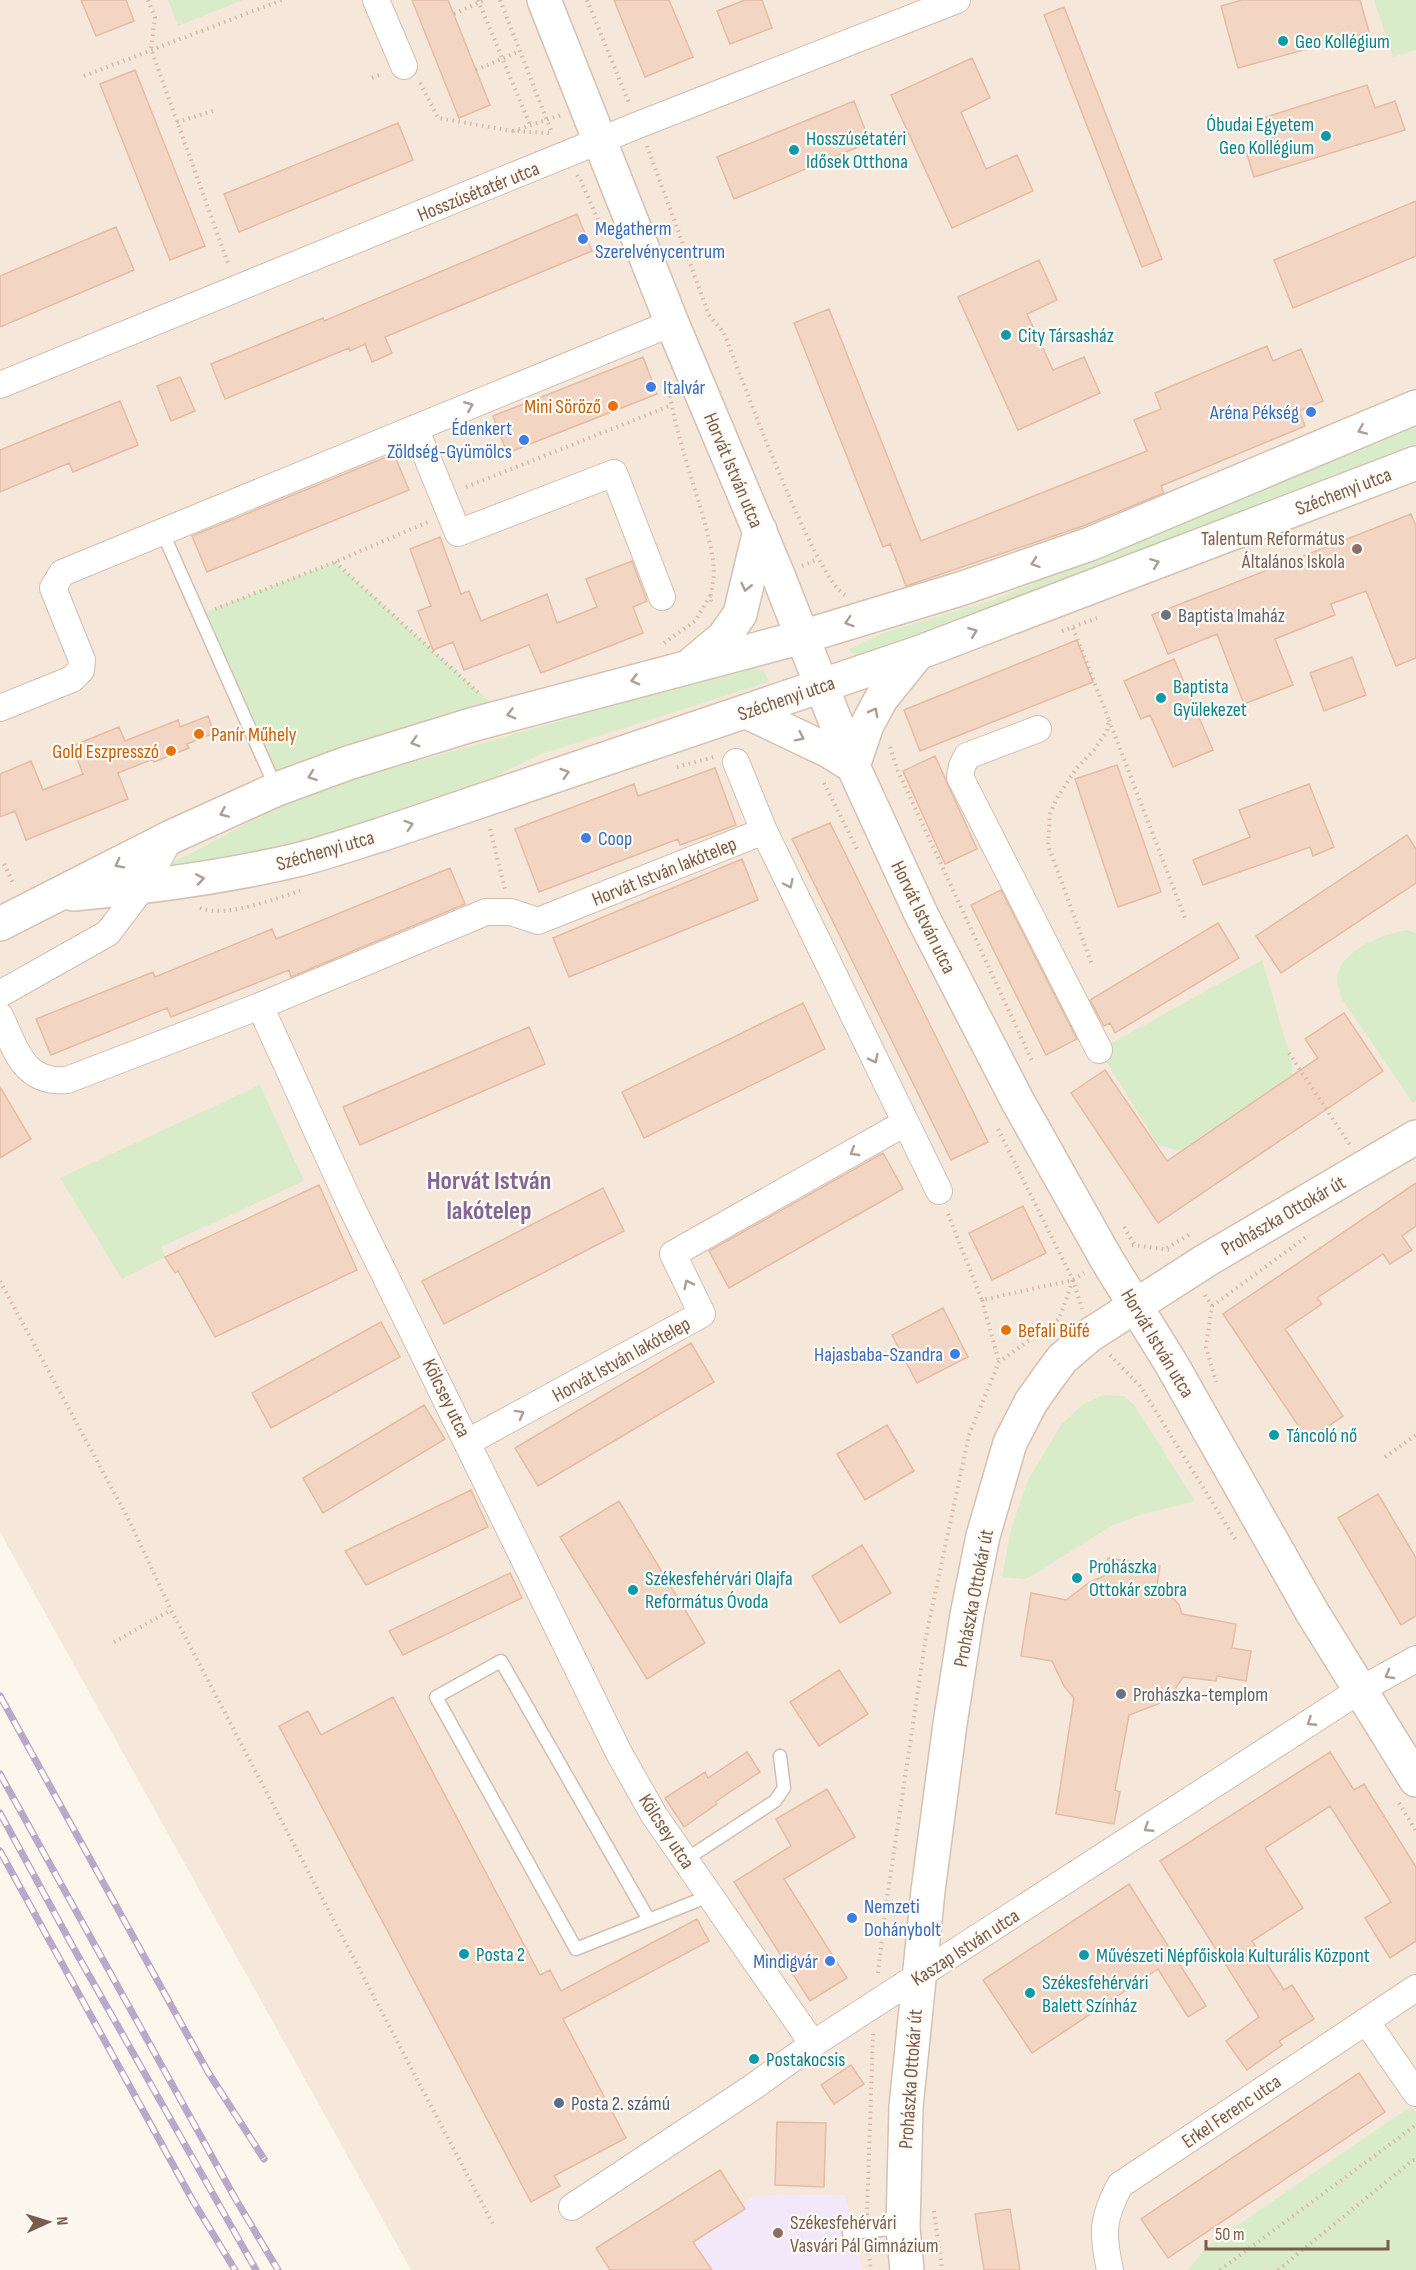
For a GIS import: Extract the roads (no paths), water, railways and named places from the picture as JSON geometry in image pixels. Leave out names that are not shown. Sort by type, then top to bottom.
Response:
[{"type":"main road","name":"Horvát István utca","points":[[544,0],[672,323],[760,530],[853,766],[921,914],[1007,1080],[1107,1260],[1172,1365],[1312,1612],[1360,1690],[1407,1791]]},
{"type":"main road","name":"Széchenyi utca","points":[[0,924],[171,837],[277,789],[348,763],[471,724],[802,637],[960,589],[1090,544],[1416,407]]},
{"type":"main road","name":"Széchenyi utca","points":[[59,895],[142,888],[303,859],[918,653],[1416,463]]},
{"type":"main road","points":[[692,665],[724,637],[740,614],[760,530]]},
{"type":"main road","points":[[747,712],[829,751],[853,766],[867,725],[881,699],[918,653]]},
{"type":"main road","name":"Prohászka Ottokár út","points":[[907,2270],[903,2228],[906,2107],[919,1977],[950,1724],[967,1615],[983,1536],[1010,1443],[1031,1402],[1062,1359],[1090,1335],[1188,1272],[1416,1137]]},
{"type":"street","points":[[376,0],[412,73]]},
{"type":"street","name":"Hosszúsétatér utca","points":[[0,385],[562,158],[638,125],[957,0]]},
{"type":"street","points":[[0,708],[72,679],[81,670],[82,660],[53,588],[62,573],[672,323]]},
{"type":"street","points":[[415,428],[458,532],[614,473],[662,597]]},
{"type":"street","points":[[1038,729],[967,756],[960,777],[1099,1050]]},
{"type":"street","points":[[736,762],[764,831],[939,1191]]},
{"type":"street","name":"Horvát István lakótelep","points":[[260,1006],[486,912],[511,912],[538,921],[764,831]]},
{"type":"street","points":[[0,994],[108,933],[142,888],[171,837]]},
{"type":"street","points":[[0,1016],[23,1063],[36,1076],[51,1082],[81,1076],[260,1006]]},
{"type":"street","name":"Kölcsey utca","points":[[260,1006],[351,1206],[619,1753],[654,1815],[813,2043]]},
{"type":"street","name":"Horvát István lakótelep","points":[[468,1442],[702,1314],[673,1254],[905,1124]]},
{"type":"street","name":"Kaszap István utca","points":[[572,2207],[753,2087],[813,2043],[919,1977],[1360,1690],[1416,1659]]},
{"type":"street","name":"Erkel Ferenc utca","points":[[1110,2270],[1103,2234],[1108,2208],[1120,2185],[1416,1988]]},
{"type":"street","points":[[1366,2021],[1416,2093]]},
{"type":"lane","points":[[162,531],[277,789]]},
{"type":"lane","points":[[649,1920],[501,1661],[436,1697],[576,1949],[649,1920],[709,1896]]},
{"type":"lane","points":[[685,1860],[775,1801],[784,1788],[780,1756]]},
{"type":"lane","points":[[849,2233],[903,2228]]},
{"type":"railway","points":[[0,1696],[208,2072],[264,2159]]},
{"type":"railway","points":[[0,1774],[235,2198],[278,2270]]},
{"type":"railway","points":[[0,1813],[73,1947],[256,2270]]},
{"type":"railway","points":[[0,1851],[193,2201],[235,2270]]},
{"type":"place","name":"Geo Kollégium","points":[[1283,41]]},
{"type":"place","name":"Óbudai Egyetem Geo Kollégium","points":[[1326,136]]},
{"type":"place","name":"Hosszúsétatéri Idősek Otthona","points":[[794,150]]},
{"type":"place","name":"Megatherm Szerelvénycentrum","points":[[583,239]]},
{"type":"place","name":"City Társasház","points":[[1006,335]]},
{"type":"place","name":"Italvár","points":[[651,387]]},
{"type":"place","name":"Mini Söröző","points":[[613,406]]},
{"type":"place","name":"Aréna Pékség","points":[[1311,412]]},
{"type":"place","name":"Édenkert Zöldség-Gyümölcs","points":[[524,440]]},
{"type":"place","name":"Talentum Református Általános Iskola","points":[[1357,549]]},
{"type":"place","name":"Baptista Imaház","points":[[1166,615]]},
{"type":"place","name":"Baptista Gyülekezet","points":[[1161,698]]},
{"type":"place","name":"Panír Műhely","points":[[199,734]]},
{"type":"place","name":"Gold Eszpresszó","points":[[171,751]]},
{"type":"place","name":"Coop","points":[[586,838]]},
{"type":"place","name":"Befali Büfé","points":[[1006,1330]]},
{"type":"place","name":"Hajasbaba-Szandra","points":[[955,1354]]},
{"type":"place","name":"Táncoló nő","points":[[1274,1435]]},
{"type":"place","name":"Prohászka Ottokár szobra","points":[[1077,1578]]},
{"type":"place","name":"Székesfehérvári Olajfa Református Óvoda","points":[[633,1590]]},
{"type":"place","name":"Prohászka-templom","points":[[1121,1694]]},
{"type":"place","name":"Nemzeti Dohánybolt","points":[[852,1918]]},
{"type":"place","name":"Posta 2","points":[[464,1954]]},
{"type":"place","name":"Művészeti Népfőiskola Kulturális Központ","points":[[1084,1955]]},
{"type":"place","name":"Mindigvár","points":[[830,1961]]},
{"type":"place","name":"Székesfehérvári Balett Színház","points":[[1030,1993]]},
{"type":"place","name":"Postakocsis","points":[[754,2059]]},
{"type":"place","name":"Posta 2. számú","points":[[559,2103]]},
{"type":"place","name":"Székesfehérvári Vasvári Pál Gimnázium","points":[[778,2233]]},
{"type":"district","name":"Horvát István lakótelep","points":[[489,1195]]}]
